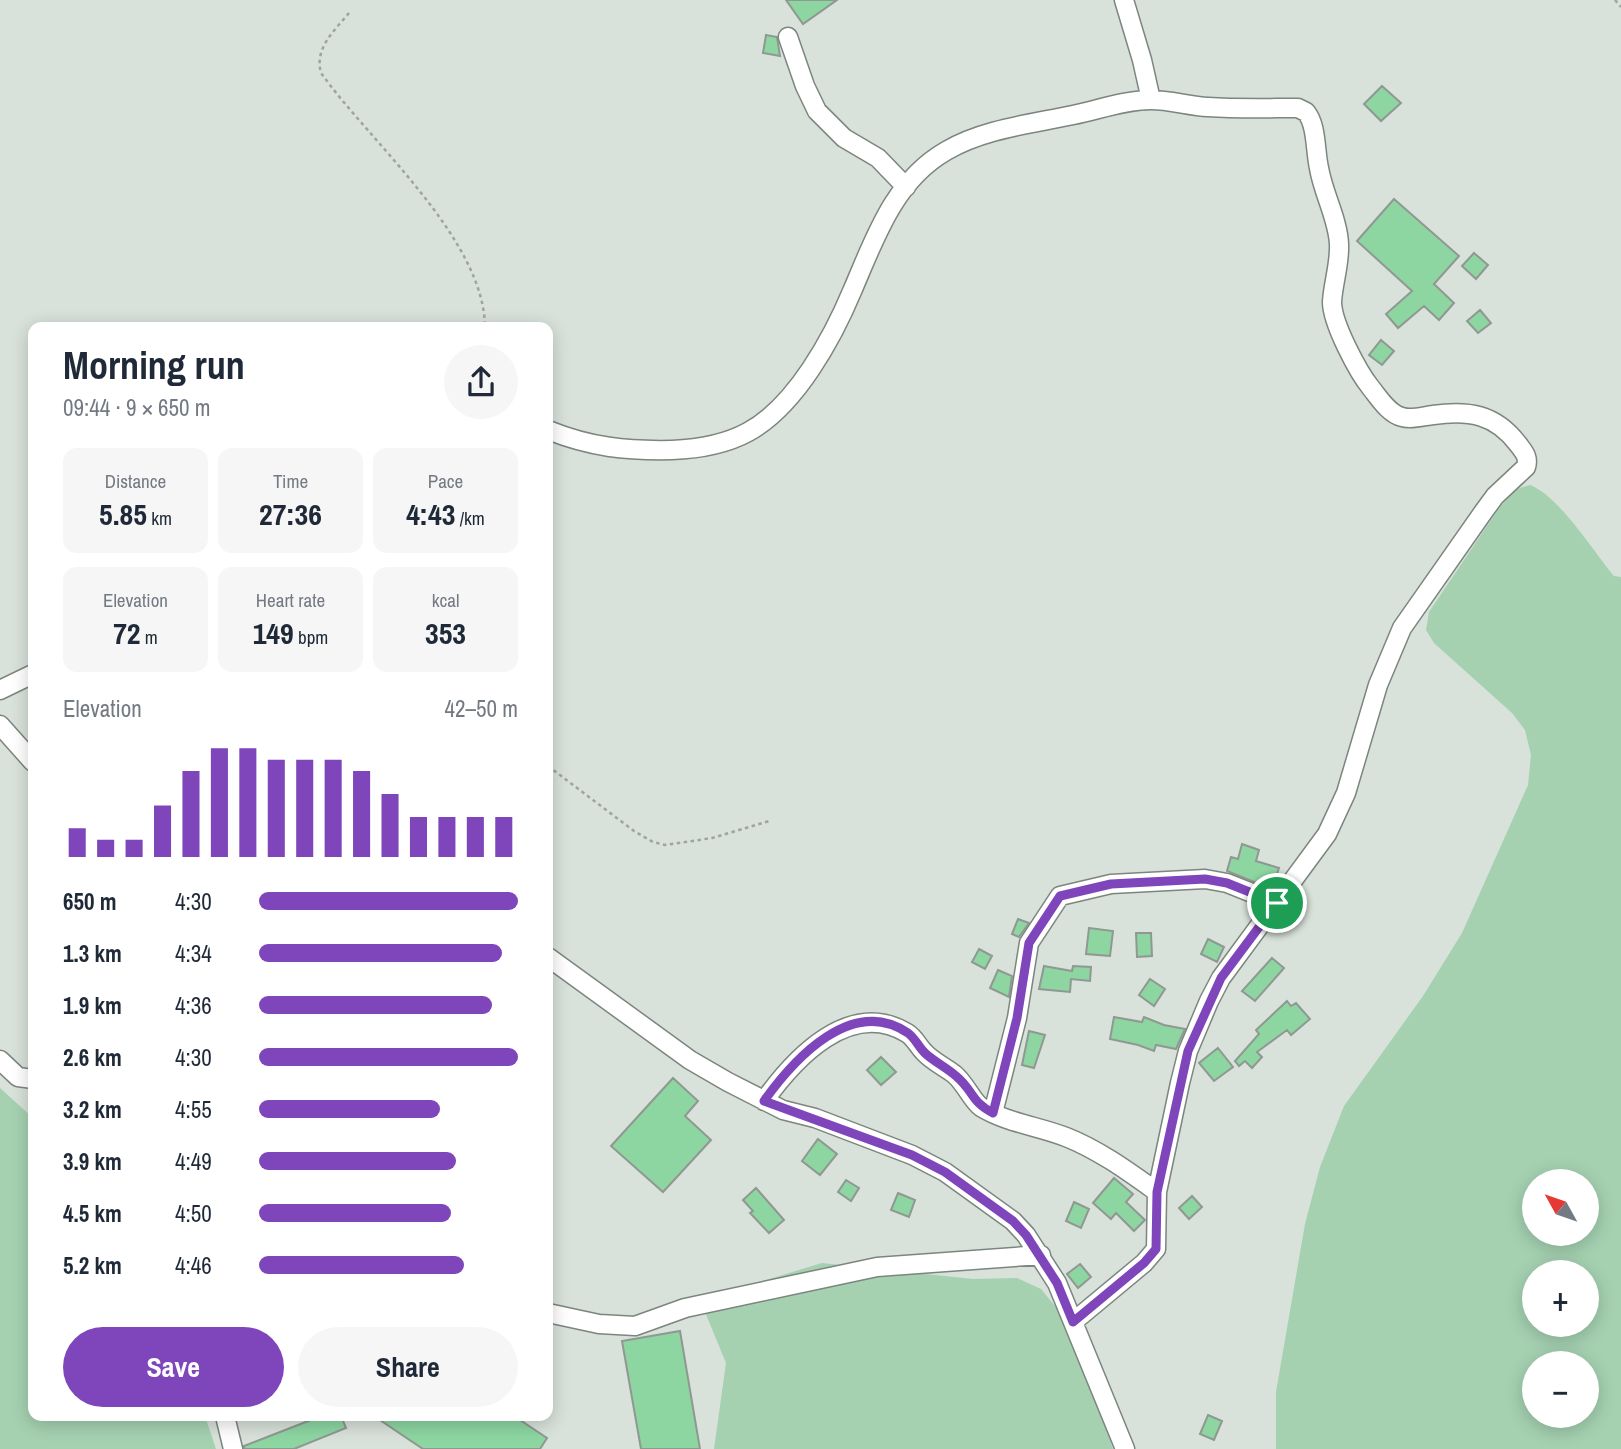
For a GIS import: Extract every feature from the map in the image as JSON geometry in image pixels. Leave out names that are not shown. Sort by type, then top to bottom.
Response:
[{"type":"street","points":[[1124,0],[1143,60],[1151,100]]},
{"type":"street","points":[[788,37],[804,86],[817,111],[844,138],[878,158],[906,187]]},
{"type":"street","points":[[553,432],[586,444],[637,450],[704,446],[749,432],[775,413],[829,341],[884,218],[924,166],[946,151],[971,140],[1025,125],[1151,100],[1208,107],[1298,108],[1306,111],[1313,129],[1320,176],[1338,235],[1332,303],[1334,317],[1367,383],[1392,412],[1402,417],[1457,411],[1470,413],[1495,423],[1510,433],[1526,454],[1528,461],[1521,474],[1495,496],[1483,511],[1402,628],[1378,685],[1364,738],[1338,814],[1312,857],[1221,978],[1194,1036],[1180,1083],[1157,1192],[1155,1214],[1158,1243],[1154,1253],[1073,1322]]},
{"type":"street","points":[[0,690],[28,676]]},
{"type":"street","points":[[0,725],[28,756]]},
{"type":"street","points":[[993,1113],[1017,1018],[1029,943],[1060,896],[1111,884],[1205,879],[1227,883],[1277,903]]},
{"type":"street","points":[[553,961],[690,1060],[764,1101],[912,1155],[945,1172],[1013,1221],[1041,1255],[1057,1283],[1125,1449]]},
{"type":"street","points":[[764,1101],[785,1073],[837,1030],[849,1025],[877,1022],[908,1034],[925,1053],[959,1079],[975,1102],[993,1113],[1082,1144],[1157,1192]]},
{"type":"street","points":[[0,1060],[26,1078]]},
{"type":"street","points":[[553,1314],[618,1327],[635,1325],[685,1308],[877,1266],[1041,1255]]},
{"type":"street","points":[[226,1421],[233,1449]]},
{"type":"path","points":[[1615,0],[1621,6]]},
{"type":"path","points":[[349,13],[327,39],[319,65],[321,73],[448,228],[480,287],[484,322]]},
{"type":"path","points":[[553,770],[634,831],[653,842],[665,845],[712,838],[769,821]]},
{"type":"green space","points":[[1530,485],[1541,491],[1564,512],[1614,576],[1621,577],[1621,1449],[1276,1449],[1276,1392],[1305,1224],[1320,1167],[1344,1106],[1423,996],[1462,933],[1528,785],[1531,755],[1525,730],[1512,713],[1434,643],[1426,630],[1429,612],[1499,508],[1516,489]]},
{"type":"green space","points":[[0,1088],[28,1113],[28,1421],[207,1421],[216,1449],[0,1449]]},
{"type":"green space","points":[[822,1263],[973,1279],[1017,1278],[1041,1289],[1063,1316],[1078,1345],[1113,1449],[714,1449],[726,1363],[700,1300]]},
{"type":"building","points":[[786,0],[837,0],[803,24]]},
{"type":"building","points":[[766,35],[777,37],[780,56],[763,53]]},
{"type":"building","points":[[1382,86],[1401,103],[1381,121],[1364,104]]},
{"type":"building","points":[[1394,199],[1459,256],[1434,284],[1454,303],[1439,320],[1424,306],[1398,328],[1386,314],[1412,291],[1357,241]]},
{"type":"building","points":[[1474,253],[1488,265],[1476,279],[1462,266]]},
{"type":"building","points":[[1480,310],[1491,323],[1478,333],[1467,321]]},
{"type":"building","points":[[1381,340],[1394,351],[1382,365],[1369,355]]},
{"type":"building","points":[[1242,844],[1259,850],[1256,861],[1279,868],[1272,889],[1227,871],[1231,857],[1238,859]]},
{"type":"building","points":[[1018,919],[1029,923],[1019,937],[1012,934]]},
{"type":"building","points":[[1089,928],[1113,931],[1110,956],[1086,954]]},
{"type":"building","points":[[1136,933],[1151,933],[1152,956],[1137,957]]},
{"type":"building","points":[[1208,939],[1224,947],[1217,962],[1201,954]]},
{"type":"building","points":[[979,949],[992,956],[985,969],[972,962]]},
{"type":"building","points":[[1272,958],[1284,968],[1255,1001],[1242,991]]},
{"type":"building","points":[[1044,966],[1072,971],[1073,966],[1091,967],[1090,981],[1071,979],[1070,992],[1039,989]]},
{"type":"building","points":[[998,970],[1012,976],[1009,997],[990,988]]},
{"type":"building","points":[[1150,979],[1165,989],[1154,1006],[1139,995]]},
{"type":"building","points":[[1287,1001],[1291,1006],[1296,1003],[1310,1019],[1291,1035],[1287,1030],[1257,1052],[1262,1057],[1252,1068],[1245,1061],[1239,1066],[1235,1061],[1259,1034],[1256,1030]]},
{"type":"building","points":[[1114,1017],[1142,1022],[1144,1017],[1185,1029],[1176,1049],[1156,1045],[1154,1051],[1110,1039]]},
{"type":"building","points":[[1029,1031],[1045,1035],[1034,1068],[1022,1065]]},
{"type":"building","points":[[1218,1048],[1233,1067],[1214,1081],[1199,1063]]},
{"type":"building","points":[[881,1057],[896,1072],[881,1085],[867,1070]]},
{"type":"building","points":[[673,1078],[698,1101],[685,1116],[711,1140],[663,1192],[611,1146]]},
{"type":"building","points":[[818,1139],[837,1154],[820,1175],[802,1161]]},
{"type":"building","points":[[1114,1178],[1133,1194],[1126,1202],[1145,1220],[1134,1231],[1116,1213],[1111,1219],[1093,1203]]},
{"type":"building","points":[[846,1180],[859,1188],[851,1201],[838,1192]]},
{"type":"building","points":[[756,1188],[784,1220],[769,1233],[750,1213],[753,1211],[743,1200]]},
{"type":"building","points":[[898,1193],[915,1200],[909,1217],[891,1210]]},
{"type":"building","points":[[1192,1196],[1202,1207],[1189,1219],[1179,1208]]},
{"type":"building","points":[[1074,1202],[1089,1209],[1081,1228],[1066,1221]]},
{"type":"building","points":[[1080,1264],[1091,1277],[1078,1288],[1067,1274]]},
{"type":"building","points":[[680,1331],[700,1449],[641,1449],[622,1341]]},
{"type":"building","points":[[1208,1415],[1222,1421],[1214,1440],[1200,1434]]},
{"type":"building","points":[[308,1421],[343,1421],[346,1428],[294,1449],[244,1449],[244,1446]]},
{"type":"building","points":[[381,1421],[522,1421],[547,1438],[540,1449],[423,1449]]},
{"type":"route","points":[[1205,879],[1227,883],[1277,903],[1221,978],[1188,1051],[1157,1192],[1156,1249],[1144,1263],[1073,1322],[1057,1283],[1026,1235],[1013,1221],[945,1172],[912,1155],[764,1101],[785,1073],[837,1030],[849,1025],[877,1022],[908,1034],[922,1051],[959,1079],[975,1102],[993,1113],[1017,1018],[1029,943],[1060,896],[1111,884],[1205,879]]}]
